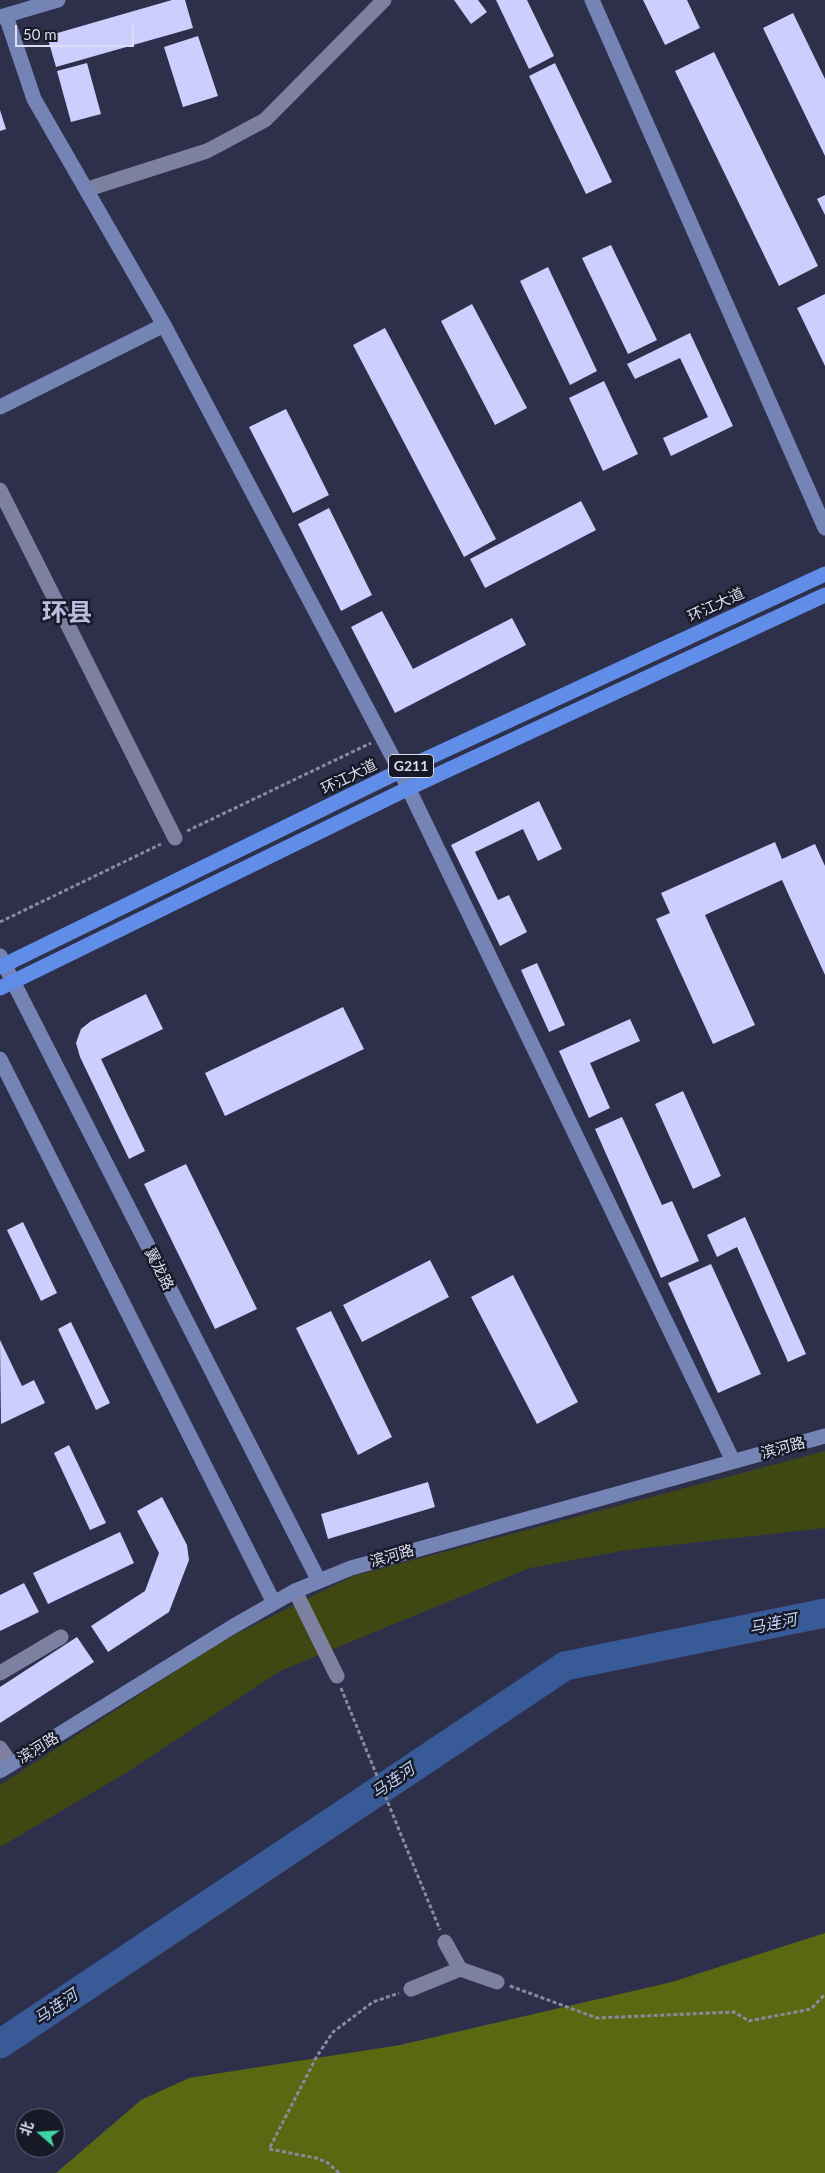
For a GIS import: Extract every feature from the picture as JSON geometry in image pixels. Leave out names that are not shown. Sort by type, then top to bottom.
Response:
[{"type":"highway","name":"环江大道","points":[[1,962],[400,771],[825,574]]},
{"type":"highway","name":"G211","points":[[6,984],[409,788],[825,595]]},
{"type":"street","points":[[58,0],[3,17],[34,100],[88,189],[164,325],[409,788],[733,1461]]},
{"type":"street","points":[[88,189],[207,151],[264,120],[384,0]]},
{"type":"street","points":[[592,0],[825,528]]},
{"type":"street","points":[[0,407],[164,325]]},
{"type":"street","points":[[0,490],[175,838]]},
{"type":"street","name":"翼龙路","points":[[1,962],[6,984],[319,1581]]},
{"type":"street","points":[[0,1059],[274,1603]]},
{"type":"street","name":"滨河路","points":[[6,1767],[274,1603],[296,1591],[351,1568],[825,1436]]},
{"type":"street","points":[[296,1591],[336,1676]]},
{"type":"street","points":[[0,1673],[61,1637]]},
{"type":"street","points":[[0,1748],[6,1767]]},
{"type":"street","points":[[445,1942],[460,1969]]},
{"type":"street","points":[[411,1989],[460,1969],[497,1982]]},
{"type":"path","points":[[0,922],[382,738]]},
{"type":"path","points":[[336,1676],[445,1942]]},
{"type":"path","points":[[497,1982],[597,2018],[734,2012],[749,2021],[810,2009],[825,1994]]},
{"type":"path","points":[[339,2173],[328,2164],[316,2158],[269,2148],[318,2056],[333,2032],[374,2002],[411,1989]]},
{"type":"green space","points":[[825,1451],[825,1528],[627,1550],[530,1568],[280,1671],[126,1773],[0,1847],[0,1785],[222,1641],[353,1576]]},
{"type":"green space","points":[[825,1933],[825,2173],[56,2173],[141,2100],[189,2078],[400,2045],[672,1982]]},
{"type":"building","points":[[172,0],[185,0],[193,28],[56,67],[47,36]]},
{"type":"building","points":[[454,0],[478,0],[487,12],[471,24]]},
{"type":"building","points":[[496,0],[527,0],[554,56],[529,69]]},
{"type":"building","points":[[643,0],[687,0],[700,28],[665,45]]},
{"type":"building","points":[[793,13],[825,79],[825,156],[763,28]]},
{"type":"building","points":[[198,36],[218,96],[183,107],[164,47]]},
{"type":"building","points":[[714,52],[818,266],[779,286],[675,71]]},
{"type":"building","points":[[87,63],[101,114],[71,122],[57,71]]},
{"type":"building","points":[[555,63],[612,182],[586,194],[529,76]]},
{"type":"building","points":[[0,110],[6,129],[0,131]]},
{"type":"building","points":[[825,195],[825,215],[817,199]]},
{"type":"building","points":[[611,245],[657,340],[628,354],[582,258]]},
{"type":"building","points":[[548,267],[597,371],[570,385],[520,281]]},
{"type":"building","points":[[825,294],[825,366],[797,308]]},
{"type":"building","points":[[472,304],[527,408],[495,425],[441,321]]},
{"type":"building","points":[[385,328],[496,539],[464,557],[353,345]]},
{"type":"building","points":[[690,333],[733,426],[671,456],[663,438],[708,417],[680,358],[635,379],[627,364]]},
{"type":"building","points":[[604,381],[638,454],[603,471],[569,398]]},
{"type":"building","points":[[286,409],[329,495],[293,513],[249,427]]},
{"type":"building","points":[[581,501],[596,530],[485,588],[470,559]]},
{"type":"building","points":[[329,508],[372,595],[341,611],[298,524]]},
{"type":"building","points":[[382,611],[413,669],[512,618],[526,645],[395,713],[351,627]]},
{"type":"building","points":[[539,801],[562,849],[538,861],[523,829],[475,852],[498,900],[509,895],[527,932],[500,946],[451,845]]},
{"type":"building","points":[[775,842],[782,859],[815,844],[825,866],[825,975],[782,880],[705,915],[755,1025],[713,1044],[656,919],[670,913],[661,893]]},
{"type":"building","points":[[537,963],[565,1025],[549,1032],[521,970]]},
{"type":"building","points":[[146,994],[163,1029],[101,1059],[145,1151],[129,1159],[80,1057],[76,1043],[81,1029],[91,1021]]},
{"type":"building","points":[[343,1007],[364,1049],[225,1116],[205,1073]]},
{"type":"building","points":[[630,1019],[640,1041],[590,1063],[610,1108],[589,1118],[559,1051]]},
{"type":"building","points":[[683,1091],[721,1176],[693,1189],[655,1104]]},
{"type":"building","points":[[622,1117],[662,1205],[672,1201],[699,1261],[661,1278],[595,1129]]},
{"type":"building","points":[[186,1164],[257,1309],[215,1329],[144,1184]]},
{"type":"building","points":[[745,1217],[806,1354],[788,1362],[737,1247],[717,1257],[707,1235]]},
{"type":"building","points":[[23,1222],[57,1293],[41,1301],[7,1230]]},
{"type":"building","points":[[430,1260],[449,1297],[362,1342],[343,1305]]},
{"type":"building","points":[[711,1264],[761,1374],[718,1393],[668,1283]]},
{"type":"building","points":[[513,1275],[578,1402],[537,1424],[471,1297]]},
{"type":"building","points":[[331,1311],[392,1437],[358,1455],[296,1328]]},
{"type":"building","points":[[71,1322],[110,1403],[96,1410],[58,1329]]},
{"type":"building","points":[[0,1340],[22,1386],[34,1380],[45,1403],[1,1424]]},
{"type":"building","points":[[69,1445],[106,1523],[90,1530],[54,1453]]},
{"type":"building","points":[[428,1482],[435,1507],[328,1539],[321,1514]]},
{"type":"building","points":[[162,1497],[187,1545],[189,1560],[169,1612],[108,1652],[91,1626],[145,1591],[159,1553],[137,1511]]},
{"type":"building","points":[[120,1532],[134,1563],[48,1604],[33,1573]]},
{"type":"building","points":[[24,1583],[39,1612],[0,1631],[0,1595]]},
{"type":"building","points":[[77,1637],[94,1662],[0,1723],[0,1687]]},
{"type":"waterway","name":"马连河","points":[[0,2044],[565,1666],[825,1613]]},
{"type":"district","name":"环县","points":[[67,613]]}]
